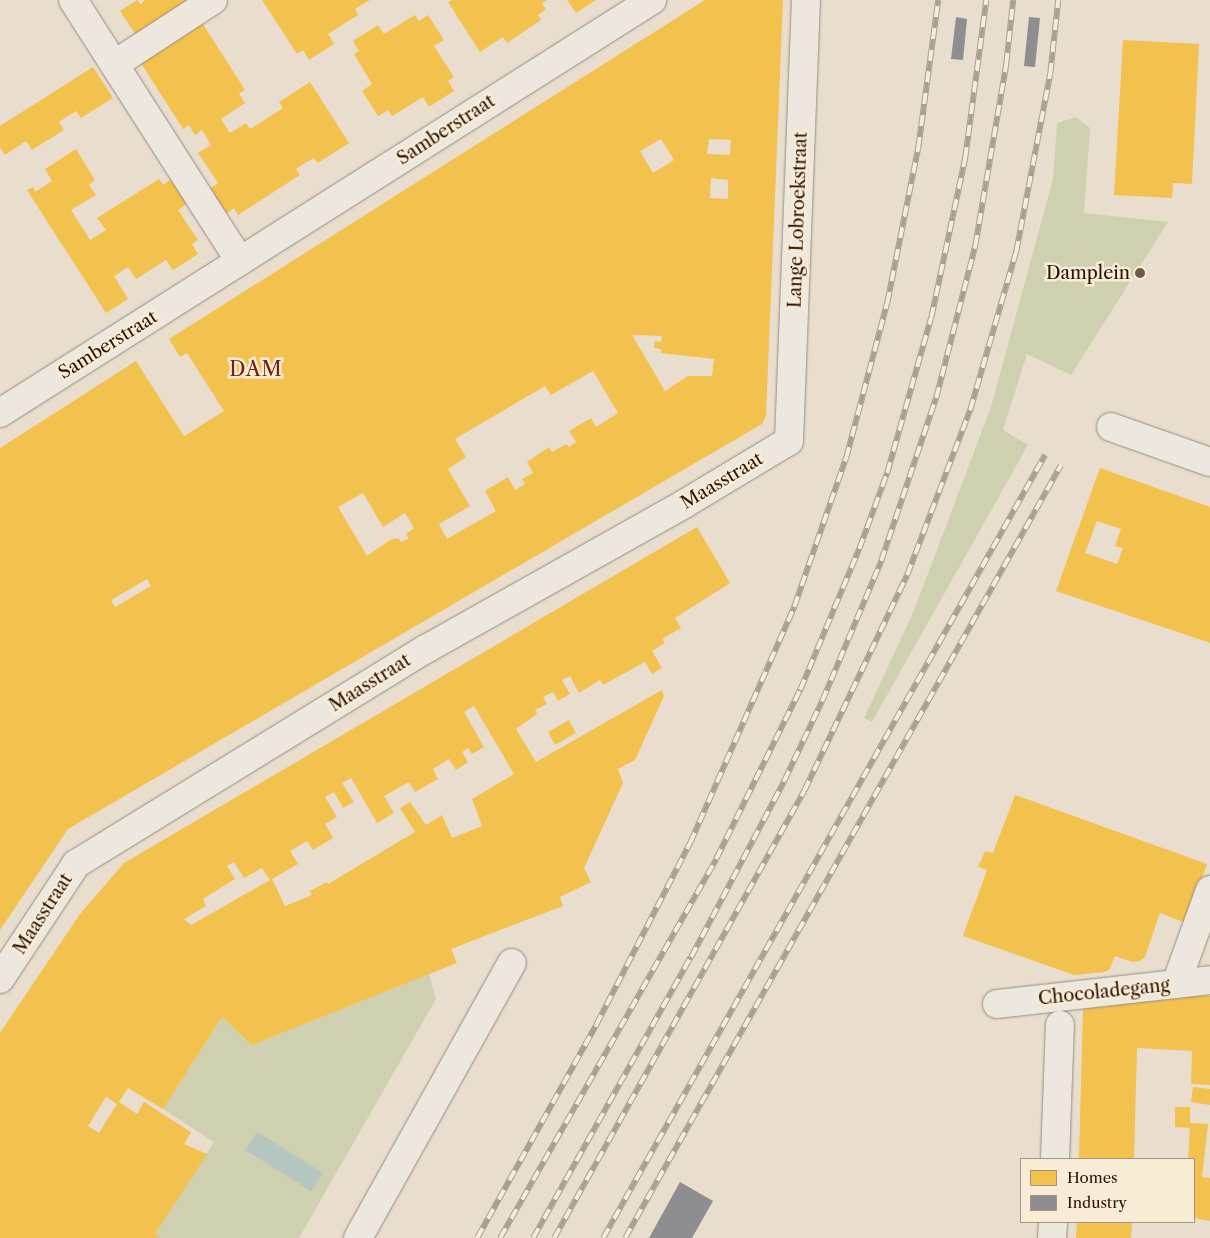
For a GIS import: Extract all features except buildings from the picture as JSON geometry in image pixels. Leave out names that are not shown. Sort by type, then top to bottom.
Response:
[{"type":"street","points":[[73,0],[240,261]]},
{"type":"street","points":[[115,64],[213,0]]},
{"type":"street","name":"Samberstraat","points":[[0,413],[652,0]]},
{"type":"street","name":"Lange Lobroekstraat","points":[[789,441],[806,0]]},
{"type":"street","points":[[1111,427],[1210,462]]},
{"type":"street","name":"Maasstraat","points":[[0,979],[76,864],[426,649],[684,504],[789,441]]},
{"type":"street","points":[[1176,984],[1210,890]]},
{"type":"street","points":[[358,1238],[512,963]]},
{"type":"street","name":"Chocoladegang","points":[[997,1004],[1210,980]]},
{"type":"street","points":[[1055,1158],[1060,1025]]},
{"type":"street","points":[[1052,1238],[1053,1223]]},
{"type":"green space","points":[[1076,117],[1090,128],[1084,213],[1168,222],[1071,375],[1027,354],[1003,430],[1028,445],[872,722],[864,718],[913,613],[991,407],[1053,179],[1057,123]]},
{"type":"green space","points":[[429,974],[436,999],[299,1238],[161,1238],[155,1234],[214,1142],[163,1109],[222,1017],[252,1045]]},
{"type":"shaded area","points":[[257,1132],[323,1173],[311,1191],[245,1150]]},
{"type":"railway","points":[[477,1238],[596,1025],[690,843],[794,607],[846,458],[887,303],[918,148],[938,0]]},
{"type":"railway","points":[[500,1238],[716,859],[800,690],[859,549],[887,473],[931,318],[965,158],[986,0]]},
{"type":"railway","points":[[533,1238],[691,957],[784,781],[822,701],[881,561],[936,398],[975,246],[1006,64],[1013,0]]},
{"type":"railway","points":[[554,1238],[804,791],[907,575],[970,410],[1016,252],[1050,74],[1058,0]]},
{"type":"railway","points":[[603,1238],[1045,455]]},
{"type":"railway","points":[[625,1238],[1061,465]]},
{"type":"place","name":"Damplein","points":[[1140,273]]},
{"type":"district","name":"DAM","points":[[256,369]]}]
